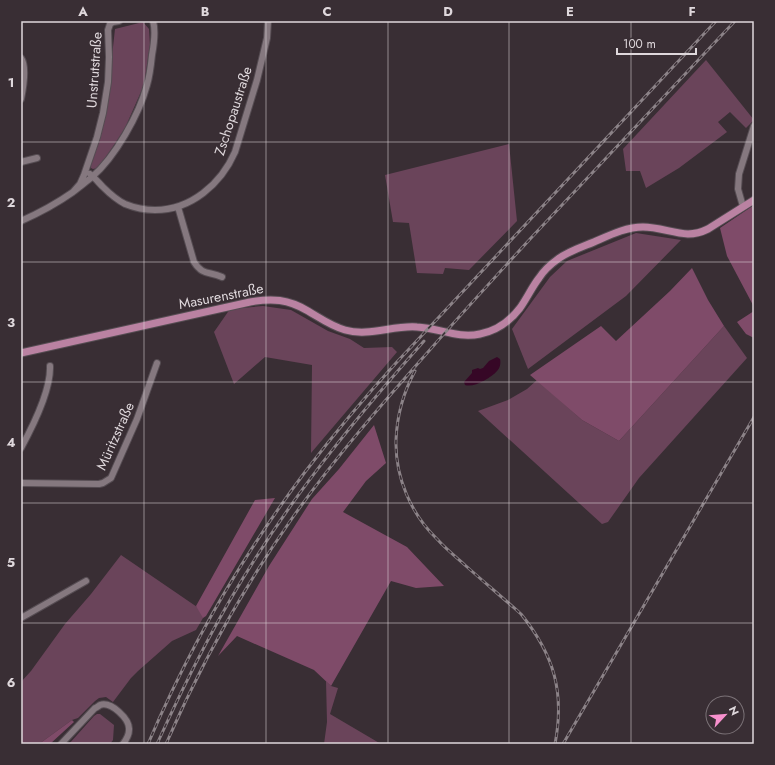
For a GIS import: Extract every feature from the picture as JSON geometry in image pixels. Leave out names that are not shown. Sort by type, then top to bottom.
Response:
[{"type":"main road","name":"Masurenstraße","points":[[21,353],[250,302],[272,299],[283,300],[300,306],[328,324],[347,331],[367,332],[417,326],[459,335],[480,334],[500,327],[512,317],[520,308],[539,278],[548,267],[559,258],[575,249],[636,227],[656,228],[683,234],[693,234],[708,228],[754,200]]},
{"type":"street","name":"Unstrutstraße","points":[[73,192],[80,184],[86,171],[97,137],[106,98],[108,30],[110,24],[119,21]]},
{"type":"street","name":"Unstrutstraße","points":[[21,221],[60,202],[73,192],[93,176],[120,143],[133,120],[148,83],[154,43],[153,21]]},
{"type":"street","name":"Zschopaustraße","points":[[86,171],[120,201],[141,209],[164,210],[178,208],[205,192],[217,182],[232,160],[238,144],[257,80],[267,38],[268,21]]},
{"type":"street","points":[[21,58],[24,63],[24,69],[21,99]]},
{"type":"street","points":[[744,206],[738,189],[739,174],[754,126]]},
{"type":"street","points":[[21,162],[37,158]]},
{"type":"street","points":[[178,208],[194,262],[202,271],[222,277]]},
{"type":"street","name":"Müritzstraße","points":[[21,483],[99,484],[108,481],[111,478],[131,435],[157,363]]},
{"type":"street","points":[[21,448],[34,423],[43,400],[50,375],[50,366]]},
{"type":"street","points":[[21,617],[86,581]]},
{"type":"street","points":[[61,744],[95,708],[106,704],[124,716],[128,721],[130,732],[123,744]]},
{"type":"shaded area","points":[[143,22],[149,29],[150,45],[144,85],[125,128],[98,168],[93,169],[91,168],[91,164],[100,139],[106,110],[115,29]]},
{"type":"shaded area","points":[[706,60],[754,120],[746,128],[730,112],[718,122],[727,132],[679,168],[646,188],[640,171],[626,171],[623,149]]},
{"type":"shaded area","points":[[509,144],[517,221],[469,270],[445,268],[443,274],[417,273],[409,223],[393,222],[385,175]]},
{"type":"shaded area","points":[[754,205],[754,307],[727,256],[720,228]]},
{"type":"shaded area","points":[[636,233],[681,240],[626,296],[528,369],[512,329],[550,277],[567,261]]},
{"type":"shaded area","points":[[692,268],[708,300],[724,326],[619,441],[582,420],[530,375],[601,326],[616,341],[670,291]]},
{"type":"shaded area","points":[[263,306],[291,310],[328,331],[350,339],[364,348],[392,347],[397,352],[311,453],[312,365],[265,357],[234,384],[214,332],[230,309]]},
{"type":"shaded area","points":[[754,311],[754,338],[746,334],[737,322]]},
{"type":"shaded area","points":[[724,326],[747,358],[639,478],[608,522],[602,524],[478,411],[508,400],[527,389],[537,380],[582,420],[619,441]]},
{"type":"shaded area","points":[[497,357],[500,359],[500,364],[499,368],[494,374],[477,384],[469,386],[465,385],[464,382],[472,373],[472,370],[483,368],[489,361]]},
{"type":"shaded area","points":[[374,425],[386,463],[366,481],[343,512],[407,547],[444,586],[416,588],[391,581],[331,686],[314,670],[237,636],[218,656],[269,566],[312,499],[339,469]]},
{"type":"shaded area","points":[[275,498],[206,616],[203,618],[196,606],[255,500]]},
{"type":"shaded area","points":[[121,555],[200,609],[203,614],[203,618],[196,630],[172,641],[138,671],[113,702],[106,697],[99,698],[78,718],[72,720],[39,744],[21,744],[21,682],[31,671],[65,624],[91,594]]},
{"type":"shaded area","points":[[326,681],[331,686],[338,688],[330,714],[381,744],[324,744],[327,722]]},
{"type":"shaded area","points":[[100,714],[114,725],[113,740],[110,744],[69,744],[94,716]]},
{"type":"shaded area","points":[[72,720],[74,722],[50,744],[39,744]]},
{"type":"railway","points":[[148,744],[181,673],[219,603],[260,536],[305,472],[338,430],[396,363],[716,21]]},
{"type":"railway","points":[[166,744],[208,656],[240,599],[293,517],[341,453],[375,412],[479,295],[735,21]]},
{"type":"railway","points":[[157,744],[179,696],[215,627],[241,581],[274,530],[335,447],[424,341]]},
{"type":"railway","points":[[415,371],[407,388],[399,413],[396,440],[398,468],[406,494],[419,518],[440,543],[521,614],[542,644],[549,659],[557,691],[559,708],[555,744]]},
{"type":"railway","points":[[563,744],[754,417]]}]
